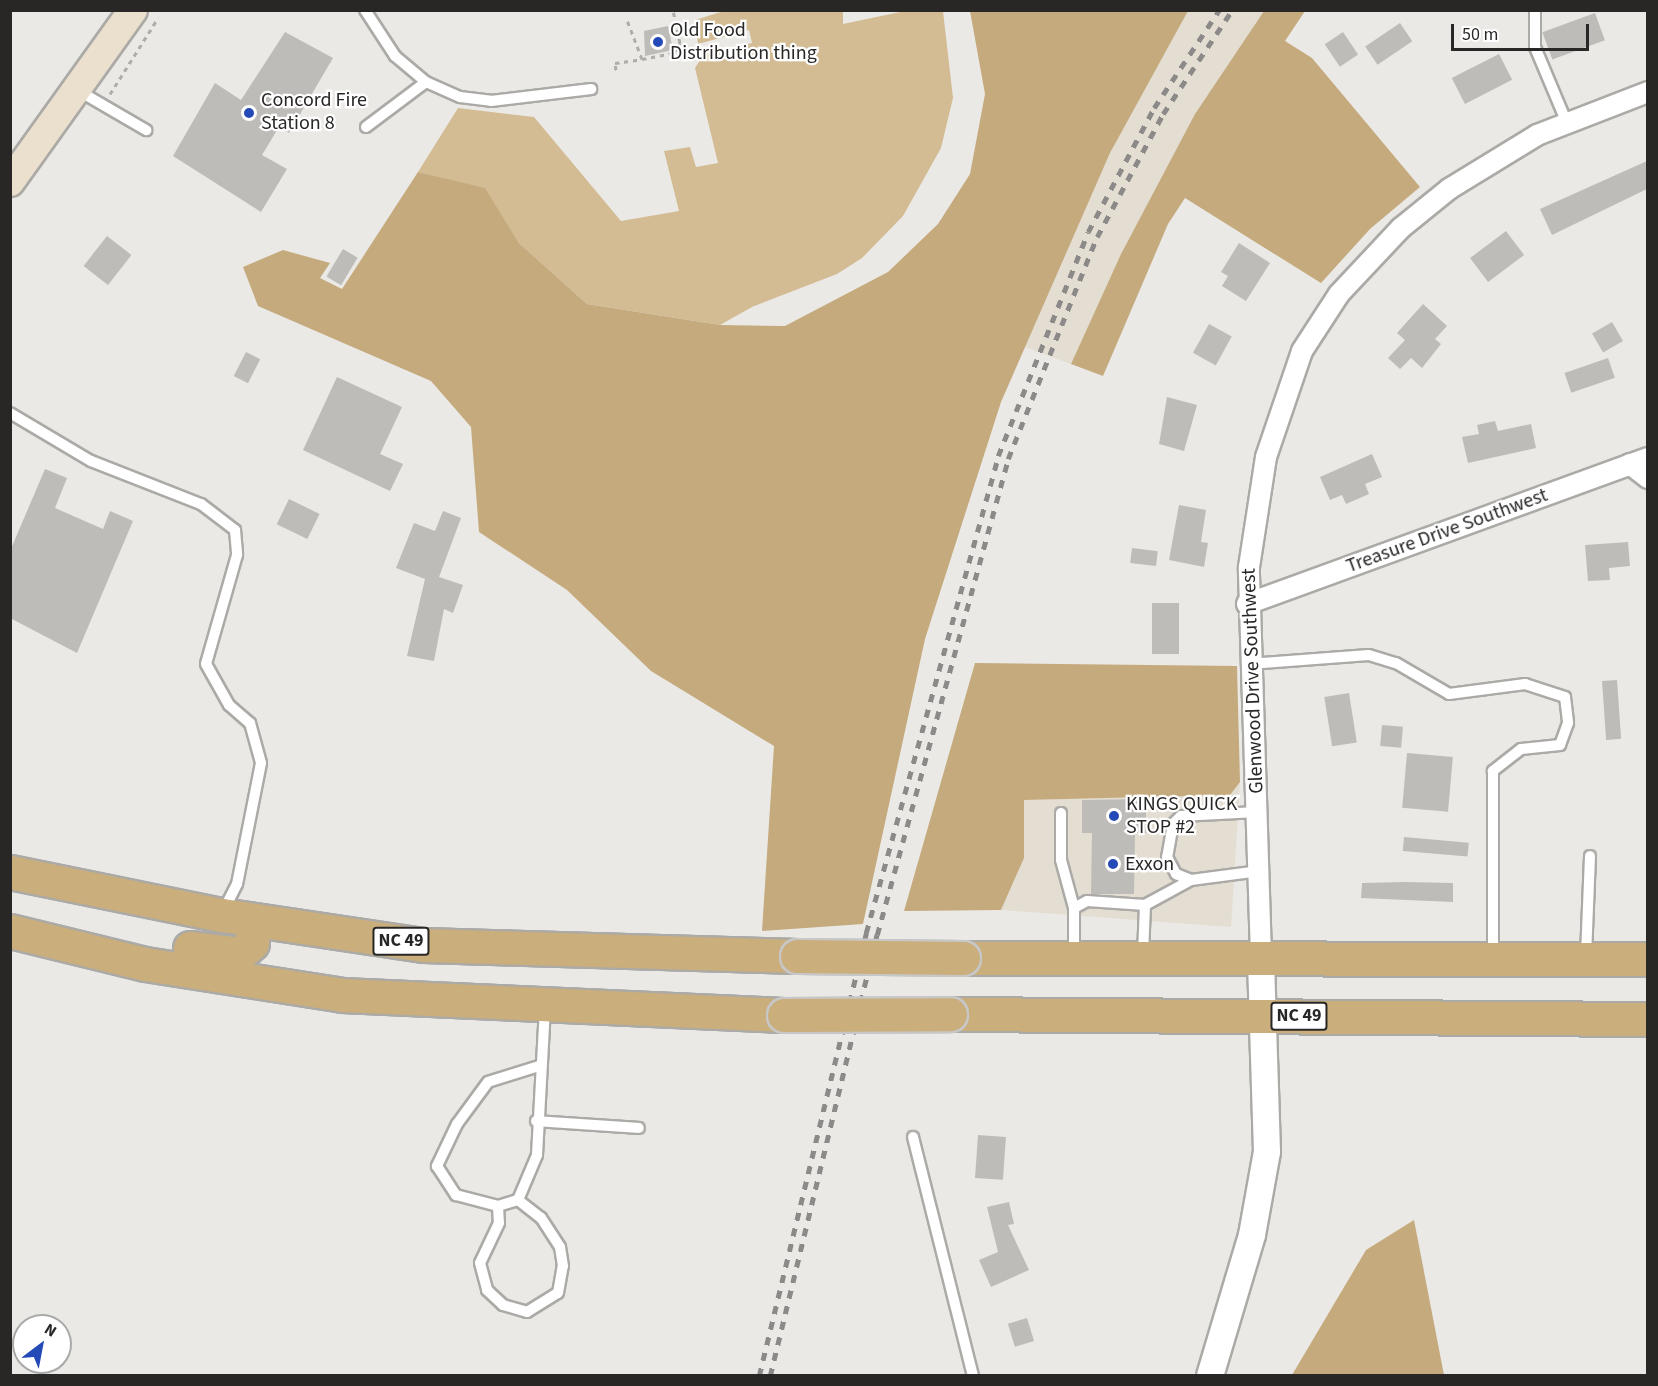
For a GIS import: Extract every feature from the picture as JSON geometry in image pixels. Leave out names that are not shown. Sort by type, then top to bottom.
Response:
[{"type":"highway","name":"NC 49","points":[[10,872],[237,918],[423,945],[797,956],[963,958],[1261,956],[1647,959]]},
{"type":"highway","points":[[10,929],[36,923],[233,955],[252,943],[237,918]]},
{"type":"highway","name":"NC 49","points":[[10,929],[145,964],[342,995],[784,1015],[1263,1015],[1647,1019]]},
{"type":"main road","points":[[10,182],[91,98],[146,14]]},
{"type":"street","name":"Glenwood Drive Southwest","points":[[1261,956],[1247,604],[1256,512],[1278,415],[1302,351],[1339,294],[1401,228],[1449,189],[1536,135],[1647,92]]},
{"type":"street","name":"Treasure Drive Southwest","points":[[1247,604],[1639,461]]},
{"type":"street","points":[[1639,461],[1647,478]]},
{"type":"street","points":[[1210,1376],[1252,1235],[1267,1152],[1261,956]]},
{"type":"lane","points":[[365,10],[395,56],[426,82],[460,97],[491,101],[591,89]]},
{"type":"lane","points":[[1535,10],[1535,47],[1567,123]]},
{"type":"lane","points":[[366,127],[426,82]]},
{"type":"lane","points":[[91,98],[146,130]]},
{"type":"lane","points":[[10,413],[91,461],[201,504],[235,530],[237,555],[206,664],[229,705],[254,732],[261,763],[237,884],[237,918]]},
{"type":"lane","points":[[1249,664],[1369,655],[1396,663],[1449,694],[1525,684],[1565,697],[1568,723],[1560,745],[1521,749],[1493,771],[1493,958]]},
{"type":"lane","points":[[1191,880],[1176,874],[1167,857],[1176,819],[1189,813],[1257,812]]},
{"type":"lane","points":[[1060,813],[1061,860],[1074,908],[1074,957]]},
{"type":"lane","points":[[1586,959],[1590,856]]},
{"type":"lane","points":[[1074,908],[1087,901],[1145,905],[1191,880],[1259,871]]},
{"type":"lane","points":[[1143,957],[1145,905]]},
{"type":"lane","points":[[518,1200],[537,1155],[536,1121],[545,1005]]},
{"type":"lane","points":[[518,1200],[498,1206],[456,1195],[437,1166],[457,1124],[488,1082],[539,1066]]},
{"type":"lane","points":[[536,1121],[639,1128]]},
{"type":"lane","points":[[913,1137],[973,1376]]},
{"type":"lane","points":[[498,1206],[499,1223],[480,1263],[488,1290],[503,1305],[527,1312],[558,1293],[563,1266],[560,1247],[547,1228],[518,1200]]},
{"type":"path","points":[[616,70],[615,63],[674,53],[680,43],[672,10]]},
{"type":"path","points":[[91,98],[146,14]]},
{"type":"path","points":[[627,20],[642,59]]},
{"type":"shaded area","points":[[843,10],[843,24],[905,11],[943,11],[953,98],[941,148],[903,216],[862,258],[837,274],[752,307],[720,325],[587,304],[519,243],[485,189],[418,172],[458,108],[534,117],[621,221],[679,211],[664,151],[690,147],[696,167],[718,163],[695,68],[704,54],[752,43],[749,30],[698,44],[695,20],[724,11]]},
{"type":"shaded area","points":[[970,11],[1188,11],[1110,153],[1001,402],[925,639],[863,924],[762,931],[774,746],[651,671],[567,590],[479,532],[471,427],[431,381],[258,306],[243,267],[283,250],[330,263],[320,278],[342,289],[418,172],[485,188],[519,243],[587,304],[720,325],[785,326],[888,272],[938,224],[970,174],[985,94]]},
{"type":"shaded area","points":[[1188,11],[1264,11],[1195,114],[1121,254],[1071,364],[1025,347],[1110,153]]},
{"type":"shaded area","points":[[1264,11],[1305,11],[1285,41],[1312,58],[1420,187],[1370,229],[1321,283],[1185,198],[1168,224],[1103,376],[1071,364],[1121,254],[1195,114]]},
{"type":"shaded area","points":[[975,663],[1237,666],[1240,782],[1230,795],[1024,800],[1024,858],[1001,910],[904,911]]},
{"type":"shaded area","points":[[1240,782],[1231,927],[1001,910],[1024,858],[1024,800],[1230,795]]},
{"type":"shaded area","points":[[1414,1220],[1444,1375],[1292,1375],[1366,1250]]},
{"type":"building","points":[[1595,13],[1605,40],[1552,59],[1542,32]]},
{"type":"building","points":[[1400,23],[1412,41],[1377,65],[1365,46]]},
{"type":"building","name":"Old Food Distribution thing","points":[[668,26],[673,50],[645,56],[644,31]]},
{"type":"building","name":"Concord Fire Station 8","points":[[285,32],[333,58],[289,133],[279,127],[262,155],[287,169],[261,212],[173,156],[215,83],[241,100]]},
{"type":"building","points":[[1343,32],[1358,54],[1340,67],[1325,44]]},
{"type":"building","points":[[1499,54],[1512,80],[1465,104],[1452,78]]},
{"type":"building","points":[[1647,161],[1647,189],[1552,235],[1540,209]]},
{"type":"building","points":[[1506,231],[1524,255],[1488,282],[1470,258]]},
{"type":"building","points":[[107,236],[131,255],[108,285],[84,266]]},
{"type":"building","points":[[1239,243],[1270,263],[1246,301],[1222,286],[1228,276],[1221,272]]},
{"type":"building","points":[[343,249],[358,258],[341,285],[327,276]]},
{"type":"building","points":[[1423,304],[1447,326],[1435,339],[1441,344],[1422,368],[1411,358],[1400,369],[1388,358],[1405,340],[1397,333]]},
{"type":"building","points":[[1612,322],[1623,341],[1603,353],[1592,334]]},
{"type":"building","points":[[1209,324],[1232,337],[1216,365],[1193,353]]},
{"type":"building","points":[[246,352],[260,359],[248,383],[234,376]]},
{"type":"building","points":[[1608,358],[1615,378],[1571,393],[1565,373]]},
{"type":"building","points":[[337,377],[402,407],[380,454],[403,464],[390,491],[303,450]]},
{"type":"building","points":[[1167,397],[1197,405],[1184,451],[1159,444]]},
{"type":"building","points":[[1495,421],[1498,431],[1531,424],[1536,448],[1468,463],[1462,437],[1479,434],[1477,425]]},
{"type":"building","points":[[1372,454],[1382,477],[1365,484],[1369,494],[1346,504],[1342,495],[1330,500],[1320,477]]},
{"type":"building","points":[[45,469],[67,478],[55,508],[103,529],[110,511],[133,521],[77,653],[10,618],[10,551]]},
{"type":"building","points":[[289,499],[320,514],[307,539],[277,524]]},
{"type":"building","points":[[1179,505],[1206,510],[1201,542],[1208,543],[1204,567],[1169,560]]},
{"type":"building","points":[[443,511],[461,518],[439,577],[463,585],[453,613],[444,609],[434,661],[407,656],[425,579],[396,568],[414,523],[435,531]]},
{"type":"building","points":[[1628,542],[1630,566],[1609,568],[1610,580],[1588,581],[1585,545]]},
{"type":"building","points":[[1132,548],[1158,551],[1156,566],[1130,563]]},
{"type":"building","points":[[1152,603],[1179,603],[1179,654],[1152,654]]},
{"type":"building","points":[[1617,680],[1621,739],[1606,740],[1602,681]]},
{"type":"building","points":[[1349,693],[1357,742],[1332,746],[1324,697]]},
{"type":"building","points":[[1382,725],[1403,727],[1401,748],[1380,746]]},
{"type":"building","points":[[1407,753],[1453,757],[1448,812],[1402,808]]},
{"type":"building","points":[[1146,799],[1146,833],[1135,833],[1134,894],[1091,894],[1092,833],[1082,833],[1082,800]]},
{"type":"building","points":[[1404,837],[1469,843],[1468,857],[1403,851]]},
{"type":"building","points":[[1362,883],[1453,883],[1453,902],[1361,898]]},
{"type":"building","points":[[978,1135],[1006,1137],[1003,1180],[975,1178]]},
{"type":"building","points":[[1009,1202],[1014,1224],[1008,1225],[1029,1270],[991,1287],[979,1260],[998,1252],[987,1207]]},
{"type":"building","points":[[1027,1318],[1034,1341],[1015,1347],[1008,1324]]},
{"type":"railway","points":[[759,1376],[866,933],[998,456],[1088,232],[1154,108],[1219,10]]},
{"type":"railway","points":[[770,1376],[877,935],[1008,459],[1097,237],[1163,114],[1232,10]]},
{"type":"place","name":"Old Food Distribution thing","points":[[658,42]]},
{"type":"place","name":"Concord Fire Station 8","points":[[249,113]]},
{"type":"place","name":"KINGS QUICK STOP #2","points":[[1114,816]]},
{"type":"place","name":"Exxon","points":[[1113,864]]}]
